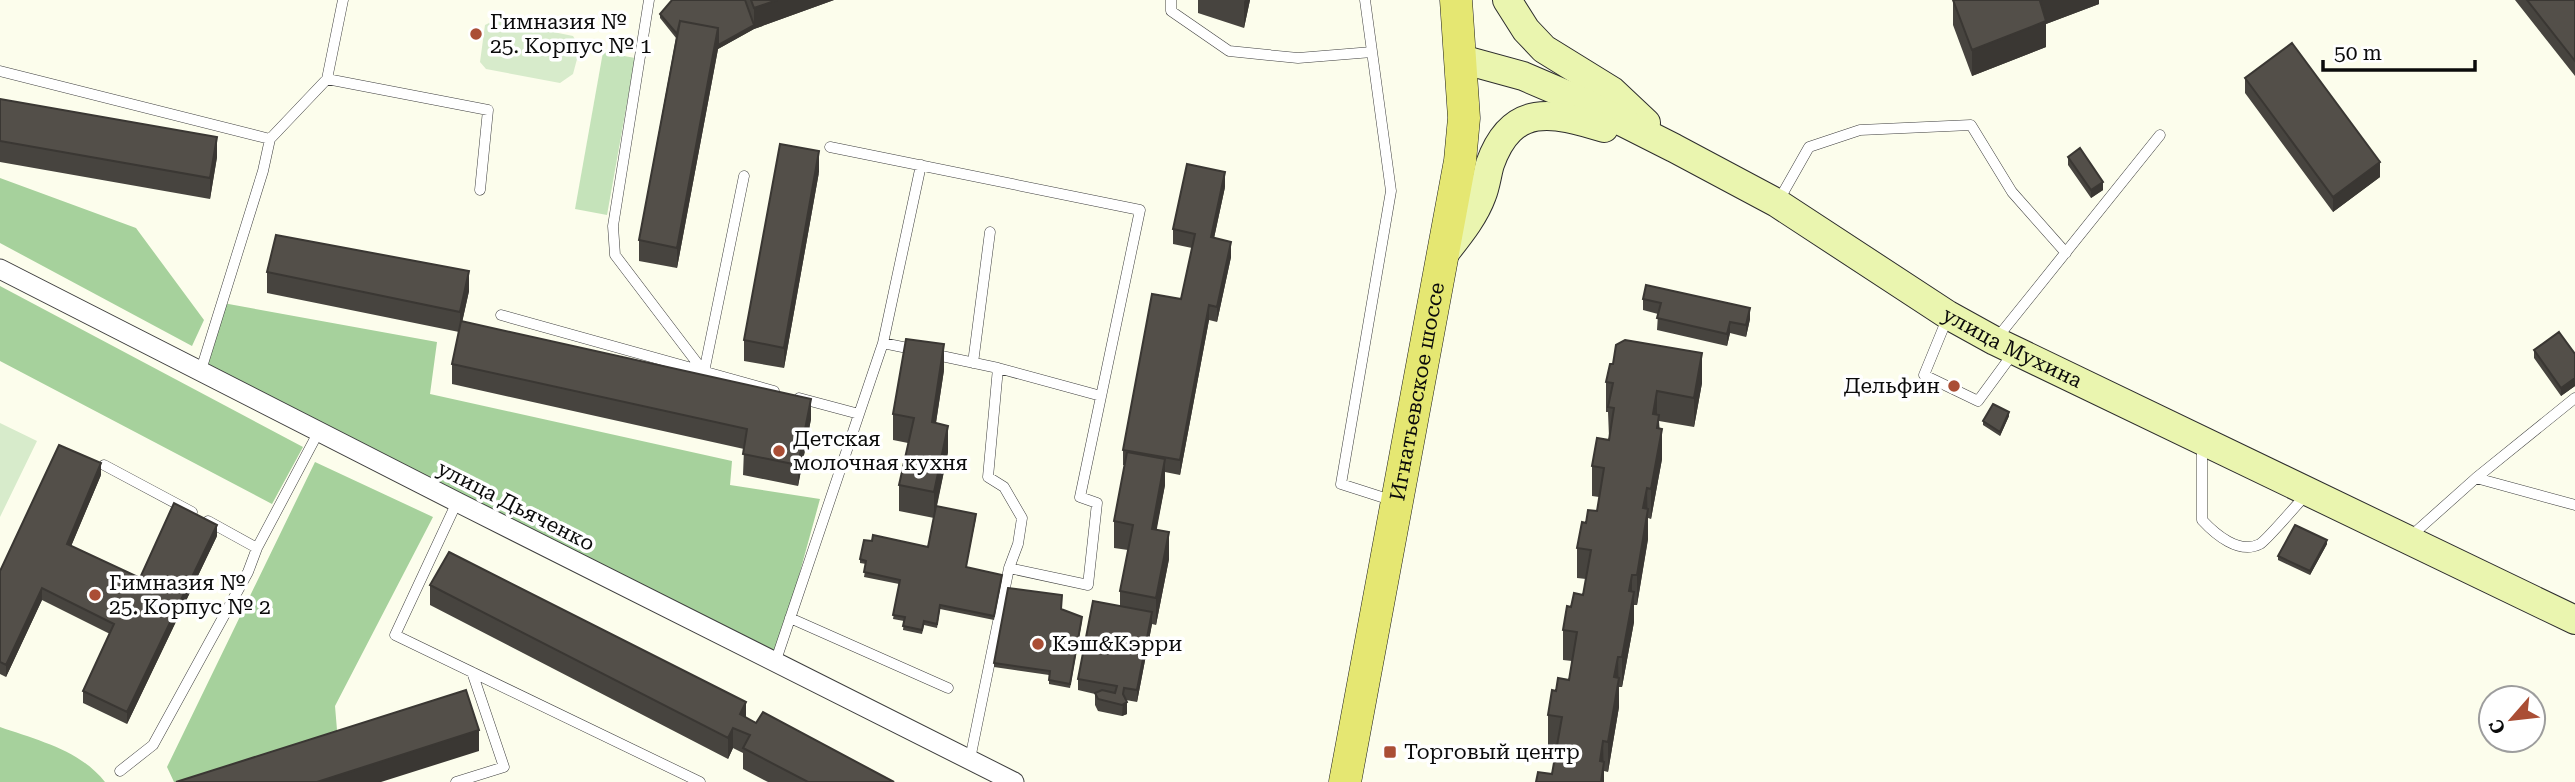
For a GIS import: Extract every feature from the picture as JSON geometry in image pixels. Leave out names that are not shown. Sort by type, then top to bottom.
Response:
[{"type":"main road","name":"Игнатьевское шоссе","points":[[1345,782],[1460,162],[1464,118],[1456,0]]},
{"type":"main road","points":[[1507,0],[1526,30],[1544,49],[1612,92],[1674,148]]},
{"type":"main road","name":"улица Мухина","points":[[1461,59],[1523,76],[1579,100],[1777,203],[1948,315],[2005,347],[2575,620]]},
{"type":"main road","points":[[1444,254],[1467,224],[1482,196],[1490,164],[1502,139],[1513,126],[1531,117],[1549,114],[1573,118],[1674,148]]},
{"type":"street","name":"улица Дьяченко","points":[[0,268],[1014,782]]},
{"type":"lane","points":[[201,370],[263,171],[270,139],[327,79],[343,0]]},
{"type":"lane","points":[[649,0],[613,226],[615,255],[705,372]]},
{"type":"lane","points":[[1171,0],[1171,11],[1229,51],[1298,58],[1372,52]]},
{"type":"lane","points":[[1365,0],[1391,191],[1341,484],[1396,502]]},
{"type":"lane","points":[[0,71],[270,139]]},
{"type":"lane","points":[[327,79],[494,111],[480,190]]},
{"type":"lane","points":[[1777,203],[1809,147],[1860,130],[1971,125],[2012,192],[2066,253]]},
{"type":"lane","points":[[1948,315],[1924,375],[1979,401],[2005,347],[2066,253],[2160,135]]},
{"type":"lane","points":[[830,147],[1140,210],[1080,497],[1097,503],[1088,585],[1009,568]]},
{"type":"lane","points":[[775,663],[883,343],[921,165]]},
{"type":"lane","points":[[705,372],[744,176]]},
{"type":"lane","points":[[973,363],[990,232]]},
{"type":"lane","points":[[501,315],[782,393]]},
{"type":"lane","points":[[883,343],[998,368],[1101,396]]},
{"type":"lane","points":[[970,759],[1009,568],[1018,544],[1022,518],[1004,487],[988,477],[998,368]]},
{"type":"lane","points":[[794,397],[859,414]]},
{"type":"lane","points":[[2408,539],[2476,478],[2575,398]]},
{"type":"lane","points":[[120,771],[153,745],[248,572],[257,548],[319,430]]},
{"type":"lane","points":[[2202,441],[2202,520],[2214,533],[2230,542],[2244,546],[2260,544],[2309,492]]},
{"type":"lane","points":[[104,465],[257,548]]},
{"type":"lane","points":[[2476,478],[2575,505]]},
{"type":"lane","points":[[457,502],[395,635],[700,782]]},
{"type":"lane","points":[[790,618],[948,688]]},
{"type":"lane","points":[[456,782],[504,766],[472,672]]},
{"type":"green space","points":[[495,20],[573,36],[580,48],[573,74],[560,83],[486,69],[480,62],[485,25]]},
{"type":"green space","points":[[603,52],[635,58],[607,215],[575,209]]},
{"type":"green space","points":[[0,178],[136,228],[204,320],[192,346],[0,243]]},
{"type":"green space","points":[[0,286],[303,447],[272,504],[0,361]]},
{"type":"green space","points":[[223,303],[437,342],[430,394],[732,461],[730,485],[820,499],[775,663],[201,370]]},
{"type":"green space","points":[[0,423],[37,441],[0,517]]},
{"type":"green space","points":[[315,462],[433,517],[335,706],[338,742],[216,782],[174,782],[167,767]]},
{"type":"green space","points":[[0,727],[71,754],[95,771],[105,782],[0,782]]},
{"type":"building","points":[[672,0],[745,0],[754,25],[718,45],[718,28],[680,21],[677,34],[660,14]]},
{"type":"building","points":[[751,0],[777,0],[754,8]]},
{"type":"building","points":[[1953,0],[2041,0],[2046,21],[1972,50]]},
{"type":"building","points":[[2527,0],[2575,0],[2575,61]]},
{"type":"building","points":[[680,21],[718,28],[677,248],[639,240]]},
{"type":"building","points":[[2292,43],[2380,162],[2333,197],[2245,78]]},
{"type":"building","points":[[0,99],[217,137],[210,178],[0,141]]},
{"type":"building","points":[[780,144],[819,151],[784,348],[744,340]]},
{"type":"building","points":[[2080,148],[2103,182],[2091,190],[2068,157]]},
{"type":"building","points":[[1187,164],[1225,172],[1211,237],[1231,242],[1217,307],[1209,305],[1180,460],[1123,450],[1152,294],[1181,299],[1195,234],[1173,229]]},
{"type":"building","points":[[276,235],[469,271],[460,312],[267,272]]},
{"type":"building","points":[[1646,285],[1750,308],[1746,325],[1730,322],[1727,334],[1657,318],[1661,303],[1643,299]]},
{"type":"building","points":[[461,321],[811,399],[798,465],[743,454],[747,429],[452,364]]},
{"type":"building","points":[[2559,332],[2575,354],[2575,378],[2561,388],[2534,350]]},
{"type":"building","points":[[906,339],[944,344],[932,422],[948,426],[934,492],[899,485],[914,418],[893,414]]},
{"type":"building","points":[[1625,340],[1702,353],[1694,398],[1657,391],[1653,414],[1659,415],[1657,428],[1662,429],[1651,489],[1647,488],[1643,508],[1648,509],[1637,575],[1632,575],[1629,591],[1634,592],[1622,657],[1618,657],[1614,677],[1619,678],[1608,742],[1603,741],[1601,782],[1536,782],[1538,772],[1552,774],[1562,717],[1548,715],[1552,690],[1556,691],[1558,678],[1569,680],[1577,632],[1563,630],[1567,606],[1571,607],[1574,593],[1583,595],[1591,550],[1577,548],[1582,522],[1586,523],[1588,510],[1597,511],[1604,468],[1592,466],[1597,438],[1609,440],[1614,408],[1608,407],[1613,383],[1606,382],[1616,345]]},
{"type":"building","points":[[1993,404],[2009,412],[2000,432],[1983,421]]},
{"type":"building","name":"Гимназия № 25. Корпус № 2","points":[[59,445],[101,463],[67,544],[140,578],[174,503],[217,525],[127,712],[83,691],[114,624],[42,588],[6,665],[0,662],[0,571]]},
{"type":"building","points":[[1127,452],[1165,459],[1152,529],[1169,532],[1156,598],[1120,591],[1133,525],[1114,521]]},
{"type":"building","points":[[936,506],[976,514],[966,567],[1002,575],[994,616],[940,605],[937,624],[924,621],[922,630],[903,626],[905,617],[893,615],[900,580],[864,572],[866,561],[860,559],[864,540],[872,541],[873,535],[928,547]]},
{"type":"building","points":[[2295,525],[2327,540],[2310,571],[2278,556]]},
{"type":"building","points":[[449,552],[746,702],[740,714],[756,723],[763,712],[894,782],[808,782],[743,748],[750,735],[733,728],[728,738],[430,585]]},
{"type":"building","name":"Кэш&Кэрри","points":[[1008,588],[1062,595],[1061,609],[1082,617],[1070,684],[1049,680],[1050,671],[994,663]]},
{"type":"building","points":[[1093,601],[1152,612],[1137,690],[1124,688],[1123,694],[1127,702],[1122,705],[1098,699],[1095,693],[1102,690],[1115,693],[1117,686],[1078,679]]},
{"type":"building","points":[[466,690],[479,730],[317,782],[176,782]]},
{"type":"place","name":"Гимназия № 25. Корпус № 1","points":[[476,34]]},
{"type":"place","name":"Дельфин","points":[[1954,386]]},
{"type":"place","name":"Детская молочная кухня","points":[[779,451]]},
{"type":"place","name":"Гимназия № 25. Корпус № 2","points":[[95,595]]},
{"type":"place","name":"Кэш&Кэрри","points":[[1038,644]]},
{"type":"place","name":"Торговый центр","points":[[1390,752]]}]
